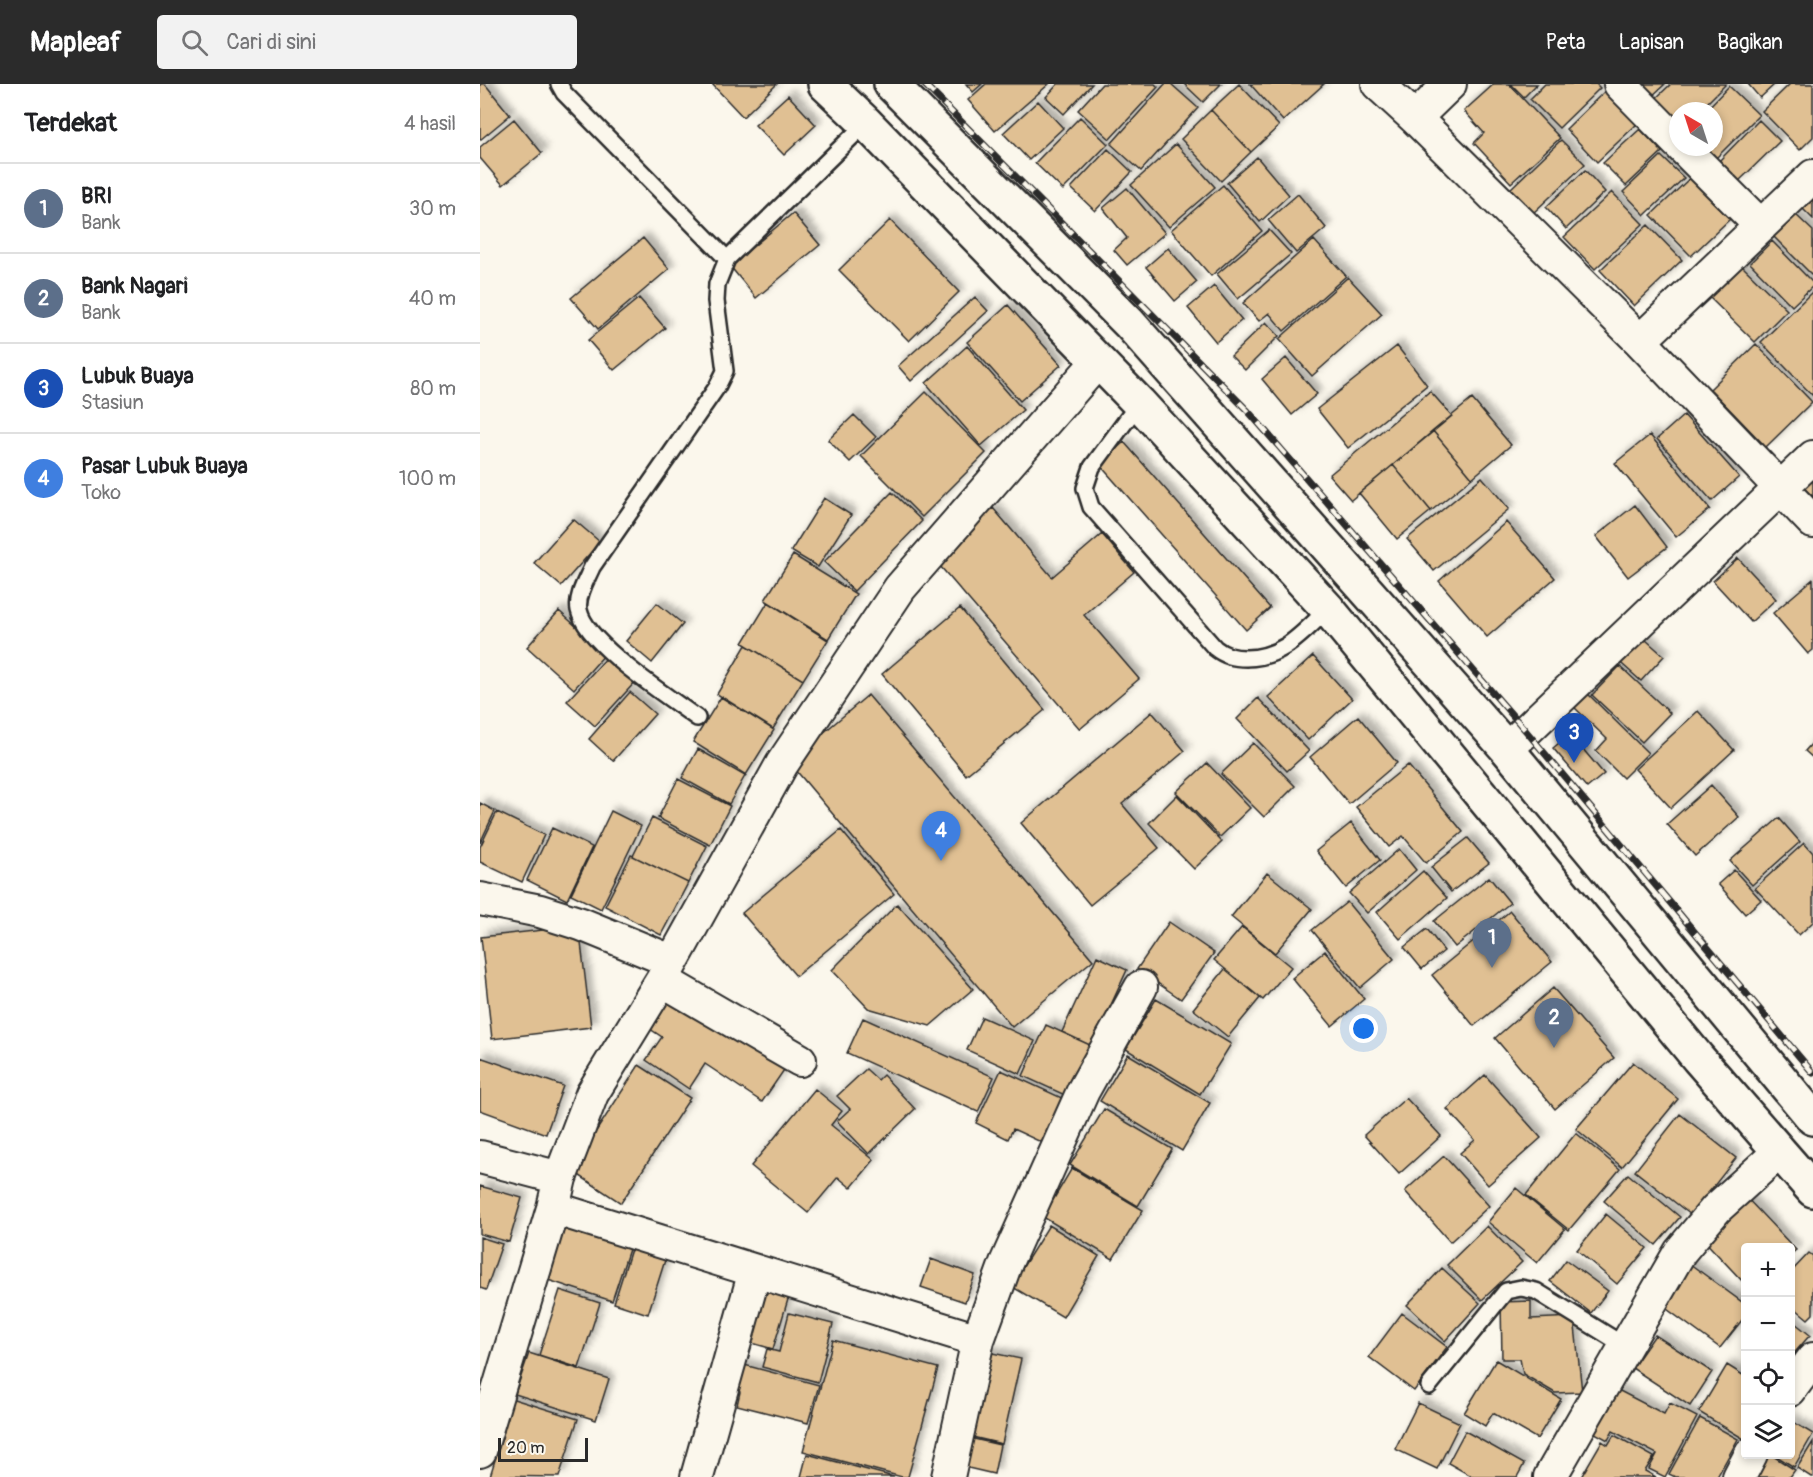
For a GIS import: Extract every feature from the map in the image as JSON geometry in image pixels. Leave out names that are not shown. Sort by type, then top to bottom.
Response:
[{"type":"highway","points":[[825,84],[866,123],[1139,403],[1328,609],[1698,1058],[1813,1190]]},
{"type":"highway","points":[[891,84],[1129,322],[1507,749],[1803,1106]]},
{"type":"highway","points":[[1698,1058],[1713,1060],[1727,1053],[1735,1041],[1737,1025]]},
{"type":"highway","points":[[1756,1126],[1757,1116],[1764,1104],[1779,1093],[1803,1106]]},
{"type":"street","points":[[1378,84],[1640,340],[1813,522]]},
{"type":"street","points":[[1415,118],[1450,84]]},
{"type":"street","points":[[1620,84],[1669,134]]},
{"type":"street","points":[[1691,156],[1761,226]]},
{"type":"street","points":[[1640,340],[1813,176]]},
{"type":"street","points":[[480,1451],[560,1178],[592,1094],[667,970],[782,764],[900,588],[1098,361]]},
{"type":"street","points":[[1507,749],[1813,457]]},
{"type":"street","points":[[480,899],[540,911],[581,924],[667,970],[800,1060]]},
{"type":"street","points":[[948,1477],[978,1340],[1006,1263],[1060,1138],[1088,1081],[1142,987]]},
{"type":"street","points":[[1550,1477],[1687,1243],[1716,1209],[1779,1152]]},
{"type":"street","points":[[480,1157],[560,1178]]},
{"type":"street","points":[[553,1208],[978,1340]]},
{"type":"street","points":[[697,1477],[755,1271]]},
{"type":"street","points":[[1795,1384],[1813,1359]]},
{"type":"street","points":[[1739,1477],[1749,1459]]},
{"type":"lane","points":[[559,84],[564,93],[727,258]]},
{"type":"lane","points":[[697,718],[602,646],[587,627],[579,609],[582,589],[592,567],[717,387],[725,370],[716,301],[717,284],[727,258],[866,123]]},
{"type":"lane","points":[[1139,403],[1092,467],[1085,488],[1091,507],[1215,648],[1223,654],[1237,658],[1262,658],[1286,648],[1328,609]]},
{"type":"lane","points":[[1429,1386],[1506,1291],[1521,1288],[1536,1291],[1625,1347]]},
{"type":"building","points":[[480,84],[485,84],[510,115],[480,140]]},
{"type":"building","points":[[712,84],[777,84],[743,117]]},
{"type":"building","points":[[966,84],[982,84],[973,92]]},
{"type":"building","points":[[986,84],[1049,84],[995,131],[968,100]]},
{"type":"building","points":[[1058,84],[1092,84],[1064,114],[1046,97]]},
{"type":"building","points":[[1102,84],[1155,84],[1158,87],[1110,139],[1078,110]]},
{"type":"building","points":[[1165,84],[1171,84],[1198,108],[1141,171],[1111,144]]},
{"type":"building","points":[[1184,84],[1221,84],[1203,102]]},
{"type":"building","points":[[1239,84],[1279,126],[1251,152],[1211,110]]},
{"type":"building","points":[[1250,84],[1324,84],[1283,121]]},
{"type":"building","points":[[1494,84],[1509,84],[1560,138],[1511,183],[1474,143],[1484,133],[1464,111]]},
{"type":"building","points":[[1511,84],[1537,84],[1524,97]]},
{"type":"building","points":[[1545,84],[1596,84],[1600,88],[1559,128],[1530,99]]},
{"type":"building","points":[[1637,84],[1665,84],[1650,98]]},
{"type":"building","points":[[1671,84],[1726,84],[1708,102],[1669,102],[1669,114],[1655,99]]},
{"type":"building","points":[[1748,84],[1775,84],[1760,98]]},
{"type":"building","points":[[1790,84],[1813,84],[1813,137],[1800,150],[1762,111]]},
{"type":"building","points":[[1729,86],[1759,115],[1723,151],[1723,102],[1714,102]]},
{"type":"building","points":[[1605,91],[1637,124],[1597,162],[1566,129]]},
{"type":"building","points":[[788,95],[816,125],[784,155],[755,125]]},
{"type":"building","points":[[1038,101],[1063,128],[1029,160],[1003,133]]},
{"type":"building","points":[[1211,110],[1251,152],[1221,181],[1181,139]]},
{"type":"building","points":[[1080,117],[1108,144],[1063,190],[1035,163]]},
{"type":"building","points":[[514,119],[542,153],[503,185],[480,158],[480,147]]},
{"type":"building","points":[[1759,120],[1780,141],[1737,183],[1717,163]]},
{"type":"building","points":[[1640,129],[1662,152],[1626,186],[1603,163]]},
{"type":"building","points":[[1561,140],[1585,164],[1532,214],[1509,190]]},
{"type":"building","points":[[1176,144],[1215,187],[1169,227],[1131,185]]},
{"type":"building","points":[[1108,149],[1132,172],[1095,211],[1071,188]]},
{"type":"building","points":[[1661,156],[1684,178],[1645,215],[1623,192]]},
{"type":"building","points":[[1257,157],[1289,195],[1260,222],[1227,183]]},
{"type":"building","points":[[1585,170],[1605,192],[1566,229],[1546,207]]},
{"type":"building","points":[[1690,178],[1730,219],[1691,256],[1651,215]]},
{"type":"building","points":[[1223,185],[1262,231],[1211,276],[1171,230]]},
{"type":"building","points":[[1127,188],[1165,233],[1127,265],[1114,250],[1127,238],[1103,208]]},
{"type":"building","points":[[1612,192],[1643,224],[1595,269],[1564,237]]},
{"type":"building","points":[[1298,194],[1326,228],[1296,253],[1268,220]]},
{"type":"building","points":[[1813,198],[1813,219],[1803,209]]},
{"type":"building","points":[[793,213],[820,245],[756,298],[730,266]]},
{"type":"building","points":[[1795,214],[1813,231],[1813,276],[1773,236]]},
{"type":"building","points":[[890,220],[959,292],[909,341],[839,270]]},
{"type":"building","points":[[1648,225],[1682,260],[1634,306],[1600,270]]},
{"type":"building","points":[[1269,230],[1291,254],[1238,299],[1217,274]]},
{"type":"building","points":[[643,238],[669,269],[598,329],[571,298]]},
{"type":"building","points":[[1314,240],[1346,276],[1284,331],[1269,313],[1259,321],[1243,303]]},
{"type":"building","points":[[1772,241],[1813,283],[1813,286],[1792,306],[1750,263]]},
{"type":"building","points":[[1168,248],[1197,282],[1175,301],[1146,267]]},
{"type":"building","points":[[1740,264],[1787,310],[1755,342],[1709,297]]},
{"type":"building","points":[[1348,277],[1382,314],[1312,376],[1279,339]]},
{"type":"building","points":[[1214,286],[1242,320],[1216,342],[1188,308]]},
{"type":"building","points":[[1813,291],[1813,396],[1761,342]]},
{"type":"building","points":[[975,297],[988,311],[911,381],[898,366]]},
{"type":"building","points":[[639,298],[665,328],[614,370],[588,340]]},
{"type":"building","points":[[1008,305],[1061,365],[1020,401],[967,342]]},
{"type":"building","points":[[1266,322],[1279,336],[1245,370],[1231,356]]},
{"type":"building","points":[[1756,344],[1812,402],[1766,447],[1710,389]]},
{"type":"building","points":[[967,346],[1023,410],[981,446],[926,383]]},
{"type":"building","points":[[1397,346],[1427,385],[1348,448],[1317,409]]},
{"type":"building","points":[[1286,358],[1317,394],[1292,415],[1262,379]]},
{"type":"building","points":[[1430,391],[1452,416],[1351,500],[1329,475]]},
{"type":"building","points":[[926,392],[986,453],[922,517],[861,456]]},
{"type":"building","points":[[1472,399],[1511,445],[1472,478],[1433,431]]},
{"type":"building","points":[[854,415],[876,437],[850,462],[828,440]]},
{"type":"building","points":[[1684,415],[1739,477],[1712,501],[1657,439]]},
{"type":"building","points":[[1433,431],[1472,478],[1431,511],[1393,465]]},
{"type":"building","points":[[1650,435],[1710,509],[1676,537],[1615,463]]},
{"type":"building","points":[[1124,442],[1270,608],[1246,630],[1099,464]]},
{"type":"building","points":[[1393,465],[1431,511],[1397,539],[1359,493]]},
{"type":"building","points":[[1813,474],[1813,497],[1801,485]]},
{"type":"building","points":[[1482,477],[1509,509],[1434,571],[1407,539]]},
{"type":"building","points":[[892,492],[922,521],[854,591],[824,562]]},
{"type":"building","points":[[824,498],[851,515],[818,567],[791,551]]},
{"type":"building","points":[[1635,505],[1667,547],[1628,577],[1596,536]]},
{"type":"building","points":[[993,508],[1052,577],[1102,534],[1134,572],[1084,615],[1139,679],[1080,729],[934,559]]},
{"type":"building","points":[[573,519],[600,542],[561,586],[534,563]]},
{"type":"building","points":[[1506,522],[1555,578],[1487,637],[1439,581]]},
{"type":"building","points":[[793,555],[856,594],[828,639],[765,600]]},
{"type":"building","points":[[1738,558],[1776,599],[1751,622],[1713,581]]},
{"type":"building","points":[[1813,579],[1813,650],[1808,654],[1773,613]]},
{"type":"building","points":[[768,602],[828,640],[803,680],[743,643]]},
{"type":"building","points":[[657,603],[683,624],[652,663],[626,641]]},
{"type":"building","points":[[960,608],[1045,710],[966,775],[882,674]]},
{"type":"building","points":[[559,611],[606,653],[574,689],[527,647]]},
{"type":"building","points":[[1637,632],[1664,656],[1641,681],[1614,657]]},
{"type":"building","points":[[746,645],[803,680],[773,729],[717,694]]},
{"type":"building","points":[[609,655],[637,680],[595,726],[567,701]]},
{"type":"building","points":[[1313,656],[1352,699],[1308,740],[1268,697]]},
{"type":"building","points":[[1620,666],[1670,713],[1642,742],[1592,695]]},
{"type":"building","points":[[630,692],[655,714],[613,761],[589,739]]},
{"type":"building","points":[[1588,694],[1648,753],[1623,778],[1596,751],[1607,739],[1574,707]]},
{"type":"building","points":[[868,695],[1093,960],[1012,1027],[789,762]]},
{"type":"building","points":[[721,697],[774,730],[746,775],[693,742]]},
{"type":"building","points":[[1258,698],[1309,751],[1287,771],[1237,719]]},
{"type":"building","points":[[1698,711],[1734,750],[1671,808],[1635,769]]},
{"type":"building","points":[[1152,712],[1185,751],[1122,804],[1159,848],[1090,905],[1021,823]]},
{"type":"building","points":[[1358,716],[1397,763],[1349,804],[1310,757]]},
{"type":"building","points":[[1570,734],[1604,774],[1587,788],[1553,748]]},
{"type":"building","points":[[1813,742],[1813,758],[1805,751]]},
{"type":"building","points":[[1253,743],[1295,786],[1264,817],[1221,774]]},
{"type":"building","points":[[698,749],[745,776],[729,804],[682,778]]},
{"type":"building","points":[[1207,763],[1250,808],[1220,837],[1176,792]]},
{"type":"building","points":[[1408,765],[1463,832],[1426,863],[1403,836],[1389,847],[1356,807]]},
{"type":"building","points":[[678,779],[730,806],[710,845],[658,818]]},
{"type":"building","points":[[1711,785],[1739,817],[1695,856],[1667,824]]},
{"type":"building","points":[[1177,795],[1222,842],[1194,869],[1149,823]]},
{"type":"building","points":[[480,803],[495,811],[480,843]]},
{"type":"building","points":[[611,811],[641,826],[601,909],[571,894]]},
{"type":"building","points":[[497,812],[544,835],[522,882],[480,862],[480,847]]},
{"type":"building","points":[[652,818],[707,846],[688,883],[633,856]]},
{"type":"building","points":[[1779,818],[1800,842],[1752,885],[1730,861]]},
{"type":"building","points":[[1351,823],[1380,860],[1346,888],[1316,851]]},
{"type":"building","points":[[552,828],[592,847],[567,900],[527,880]]},
{"type":"building","points":[[841,830],[894,894],[796,976],[742,913]]},
{"type":"building","points":[[1468,838],[1489,863],[1451,892],[1431,867]]},
{"type":"building","points":[[1804,843],[1813,853],[1813,922],[1799,935],[1755,888]]},
{"type":"building","points":[[1399,849],[1416,870],[1367,913],[1349,893]]},
{"type":"building","points":[[631,855],[688,883],[661,935],[605,906]]},
{"type":"building","points":[[1734,870],[1761,900],[1745,914],[1718,884]]},
{"type":"building","points":[[1423,871],[1447,898],[1400,939],[1377,912]]},
{"type":"building","points":[[1267,873],[1312,909],[1275,953],[1231,917]]},
{"type":"building","points":[[1489,877],[1510,903],[1455,947],[1434,921]]},
{"type":"building","points":[[1347,902],[1394,959],[1360,988],[1312,930]]},
{"type":"building","points":[[897,904],[973,989],[930,1026],[868,1008],[832,970]]},
{"type":"building","points":[[1510,911],[1552,962],[1474,1026],[1432,975]]},
{"type":"building","points":[[1169,922],[1214,953],[1181,999],[1137,969]]},
{"type":"building","points":[[579,926],[591,1027],[492,1039],[481,937]]},
{"type":"building","points":[[1242,927],[1291,967],[1263,1000],[1214,960]]},
{"type":"building","points":[[1427,929],[1444,951],[1422,969],[1404,947]]},
{"type":"building","points":[[1325,951],[1364,999],[1332,1026],[1292,978]]},
{"type":"building","points":[[1097,956],[1127,970],[1092,1046],[1062,1032]]},
{"type":"building","points":[[1225,969],[1260,998],[1228,1037],[1193,1009]]},
{"type":"building","points":[[1553,988],[1614,1058],[1555,1109],[1495,1038]]},
{"type":"building","points":[[668,989],[786,1067],[762,1102],[705,1064],[689,1089],[646,1060],[662,1037],[644,1025]]},
{"type":"building","points":[[1156,999],[1231,1044],[1200,1094],[1126,1049]]},
{"type":"building","points":[[982,1017],[1035,1041],[1020,1074],[967,1050]]},
{"type":"building","points":[[863,1018],[994,1077],[978,1112],[847,1053]]},
{"type":"building","points":[[1046,1025],[1090,1045],[1067,1096],[1023,1076]]},
{"type":"building","points":[[1128,1054],[1210,1103],[1182,1151],[1100,1101]]},
{"type":"building","points":[[480,1057],[563,1086],[546,1134],[480,1110]]},
{"type":"building","points":[[1633,1062],[1678,1099],[1622,1167],[1576,1129]]},
{"type":"building","points":[[639,1065],[690,1098],[621,1203],[571,1170]]},
{"type":"building","points":[[866,1069],[878,1080],[883,1075],[915,1109],[869,1154],[837,1121],[850,1109],[837,1096]]},
{"type":"building","points":[[1001,1070],[1064,1099],[1043,1143],[1013,1129],[1008,1139],[976,1123]]},
{"type":"building","points":[[1485,1075],[1541,1138],[1488,1185],[1460,1153],[1475,1140],[1447,1109]]},
{"type":"building","points":[[815,1089],[842,1111],[831,1125],[874,1160],[851,1188],[838,1177],[808,1213],[751,1166]]},
{"type":"building","points":[[1406,1098],[1441,1136],[1399,1174],[1364,1135]]},
{"type":"building","points":[[1104,1109],[1172,1149],[1138,1206],[1070,1165]]},
{"type":"building","points":[[1680,1114],[1736,1158],[1691,1215],[1635,1171]]},
{"type":"building","points":[[1576,1133],[1620,1169],[1569,1230],[1526,1195]]},
{"type":"building","points":[[1444,1156],[1489,1206],[1450,1242],[1405,1191]]},
{"type":"building","points":[[1072,1168],[1143,1210],[1113,1259],[1043,1217]]},
{"type":"building","points":[[1628,1174],[1680,1217],[1656,1245],[1604,1201]]},
{"type":"building","points":[[480,1186],[522,1198],[509,1242],[480,1234]]},
{"type":"building","points":[[1516,1188],[1565,1229],[1537,1263],[1488,1222]]},
{"type":"building","points":[[1743,1194],[1789,1243],[1741,1243],[1741,1280],[1700,1236]]},
{"type":"building","points":[[1606,1214],[1647,1248],[1617,1284],[1577,1250]]},
{"type":"building","points":[[566,1223],[631,1243],[612,1301],[548,1280]]},
{"type":"building","points":[[1049,1225],[1099,1256],[1063,1317],[1011,1286]]},
{"type":"building","points":[[1487,1226],[1522,1262],[1482,1300],[1447,1265]]},
{"type":"building","points":[[480,1237],[502,1244],[486,1290],[480,1288]]},
{"type":"building","points":[[633,1243],[667,1254],[648,1314],[614,1303]]},
{"type":"building","points":[[1809,1253],[1813,1256],[1813,1314],[1808,1319],[1795,1308],[1795,1268]]},
{"type":"building","points":[[931,1259],[975,1275],[965,1302],[921,1287]]},
{"type":"building","points":[[1566,1260],[1608,1291],[1591,1313],[1550,1281]]},
{"type":"building","points":[[1686,1261],[1741,1301],[1741,1321],[1720,1348],[1656,1301]]},
{"type":"building","points":[[1442,1268],[1480,1303],[1445,1341],[1407,1305]]},
{"type":"building","points":[[754,1284],[789,1296],[773,1349],[738,1339]]},
{"type":"building","points":[[560,1290],[600,1303],[579,1368],[539,1355]]},
{"type":"building","points":[[1531,1301],[1531,1319],[1574,1317],[1582,1392],[1555,1393],[1523,1374],[1520,1359],[1502,1359],[1501,1302]]},
{"type":"building","points":[[789,1313],[833,1324],[818,1382],[762,1367],[767,1349],[779,1352]]},
{"type":"building","points":[[1402,1313],[1447,1347],[1414,1391],[1369,1357]]},
{"type":"building","points":[[1795,1323],[1810,1335],[1795,1352]]},
{"type":"building","points":[[1655,1335],[1712,1372],[1690,1406],[1632,1368]]},
{"type":"building","points":[[833,1340],[938,1368],[908,1477],[803,1451]]},
{"type":"building","points":[[983,1351],[1021,1359],[1002,1444],[964,1435]]},
{"type":"building","points":[[529,1353],[609,1379],[596,1420],[515,1394]]},
{"type":"building","points":[[1496,1360],[1561,1399],[1537,1439],[1493,1413],[1485,1426],[1464,1413]]},
{"type":"building","points":[[737,1363],[819,1385],[808,1423],[737,1405],[740,1392],[730,1389]]},
{"type":"building","points":[[1727,1365],[1741,1374],[1741,1437],[1699,1412]]},
{"type":"building","points":[[1616,1389],[1664,1414],[1670,1403],[1697,1417],[1665,1477],[1649,1469],[1657,1454],[1613,1431],[1608,1440],[1593,1432]]},
{"type":"building","points":[[504,1396],[578,1419],[559,1477],[490,1476],[504,1431],[494,1427]]},
{"type":"building","points":[[1418,1403],[1460,1423],[1437,1469],[1395,1449]]},
{"type":"building","points":[[1700,1418],[1738,1439],[1717,1477],[1675,1477],[1669,1474]]},
{"type":"building","points":[[1795,1423],[1813,1434],[1794,1467],[1781,1459],[1795,1459]]},
{"type":"building","points":[[1465,1431],[1524,1464],[1517,1477],[1473,1477],[1448,1463]]},
{"type":"building","points":[[1614,1435],[1654,1457],[1645,1471],[1656,1477],[1581,1477],[1602,1441],[1608,1445]]},
{"type":"building","points":[[961,1436],[1000,1445],[994,1474],[955,1465]]},
{"type":"building","points":[[1813,1442],[1813,1477],[1811,1477],[1797,1468]]},
{"type":"building","points":[[807,1454],[894,1477],[801,1477]]},
{"type":"building","points":[[1762,1459],[1778,1459],[1795,1470],[1790,1477],[1751,1477]]},
{"type":"railway","points":[[924,84],[1248,411],[1526,731],[1813,1073]]},
{"type":"place","name":"Lubuk Buaya","points":[[1574,763]]},
{"type":"place","name":"Pasar Lubuk Buaya","points":[[941,861]]},
{"type":"place","name":"BRI","points":[[1492,968]]},
{"type":"place","name":"Bank Nagari","points":[[1554,1048]]}]
